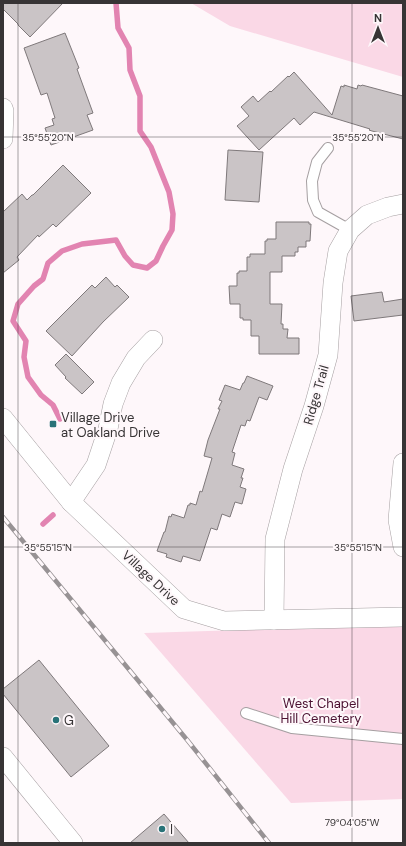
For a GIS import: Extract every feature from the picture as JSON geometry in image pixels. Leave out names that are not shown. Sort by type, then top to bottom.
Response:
[{"type":"street","points":[[3,108],[3,139]]},
{"type":"street","name":"Ridge Trail","points":[[274,620],[275,539],[293,469],[314,406],[328,355],[338,251],[350,230],[367,215],[388,207],[403,204]]},
{"type":"street","points":[[71,502],[96,465],[108,429],[113,404],[121,382],[136,358],[153,340]]},
{"type":"street","name":"Village Drive","points":[[3,418],[71,502],[184,609],[224,621],[403,617]]},
{"type":"street","points":[[403,463],[398,520],[403,547]]},
{"type":"street","points":[[3,757],[73,843]]},
{"type":"lane","points":[[328,148],[317,162],[312,181],[313,200],[318,212],[350,230]]},
{"type":"lane","points":[[246,713],[292,728],[403,739]]},
{"type":"green space","points":[[191,3],[403,3],[403,77],[230,26]]},
{"type":"green space","name":"West Chapel Hill Cemetery","points":[[403,625],[403,799],[291,803],[144,633]]},
{"type":"building","points":[[3,3],[63,3],[30,37],[3,9]]},
{"type":"building","points":[[65,33],[79,68],[77,69],[93,113],[87,115],[93,130],[51,145],[45,128],[54,125],[52,119],[55,118],[47,93],[41,95],[24,48]]},
{"type":"building","points":[[294,72],[332,115],[341,86],[344,87],[344,85],[357,89],[358,85],[362,85],[403,96],[403,139],[372,131],[369,130],[370,129],[314,112],[300,125],[294,118],[259,150],[237,126],[249,116],[241,107],[253,96],[258,102]]},
{"type":"building","points":[[228,150],[263,152],[259,202],[225,200]]},
{"type":"building","points":[[63,165],[91,193],[56,227],[53,224],[39,237],[38,235],[17,257],[19,260],[3,273],[3,212],[22,194],[27,200]]},
{"type":"building","points":[[276,222],[309,222],[309,224],[311,224],[310,241],[306,241],[306,247],[298,247],[298,252],[295,252],[295,256],[282,256],[282,272],[270,272],[270,304],[282,304],[281,324],[283,324],[283,329],[288,329],[287,338],[299,338],[299,354],[259,354],[259,336],[251,336],[251,320],[243,320],[243,318],[240,318],[240,304],[230,304],[229,286],[237,286],[237,273],[239,273],[239,271],[247,271],[247,257],[250,257],[250,254],[265,254],[265,241],[267,241],[267,239],[276,239]]},
{"type":"building","points":[[106,277],[115,287],[117,285],[129,297],[103,322],[72,356],[46,331],[92,285],[95,288]]},
{"type":"building","points":[[382,292],[384,302],[403,299],[403,315],[354,321],[351,296]]},
{"type":"building","points":[[66,354],[94,382],[82,394],[65,378],[66,377],[55,365]]},
{"type":"building","points":[[247,376],[273,386],[267,400],[259,397],[250,421],[247,420],[245,426],[241,425],[232,452],[235,453],[232,465],[244,469],[240,487],[246,489],[242,504],[235,502],[230,517],[222,514],[217,530],[211,528],[200,561],[183,556],[181,562],[166,557],[167,554],[157,551],[165,532],[169,516],[171,517],[172,514],[184,518],[188,505],[190,505],[190,503],[196,505],[200,491],[202,492],[212,458],[204,456],[208,440],[220,409],[218,409],[222,401],[219,400],[225,385],[240,390]]},
{"type":"building","name":"G","points":[[39,660],[109,746],[71,777],[3,694],[3,689]]},
{"type":"building","name":"I","points":[[164,814],[189,843],[130,843]]},
{"type":"waterway","points":[[60,419],[53,405],[41,395],[28,377],[24,357],[26,341],[13,321],[18,304],[34,286],[43,279],[48,263],[62,251],[82,244],[116,240],[125,256],[133,265],[147,268],[156,261],[172,230],[173,214],[169,192],[151,147],[140,131],[140,96],[130,70],[129,48],[118,28],[116,3]]},
{"type":"waterway","points":[[43,524],[53,515]]},
{"type":"railway","points":[[3,517],[188,741],[269,843]]},
{"type":"place","name":"Village Drive at Oakland Drive","points":[[53,424]]},
{"type":"place","name":"G","points":[[56,720]]},
{"type":"place","name":"I","points":[[162,829]]}]
